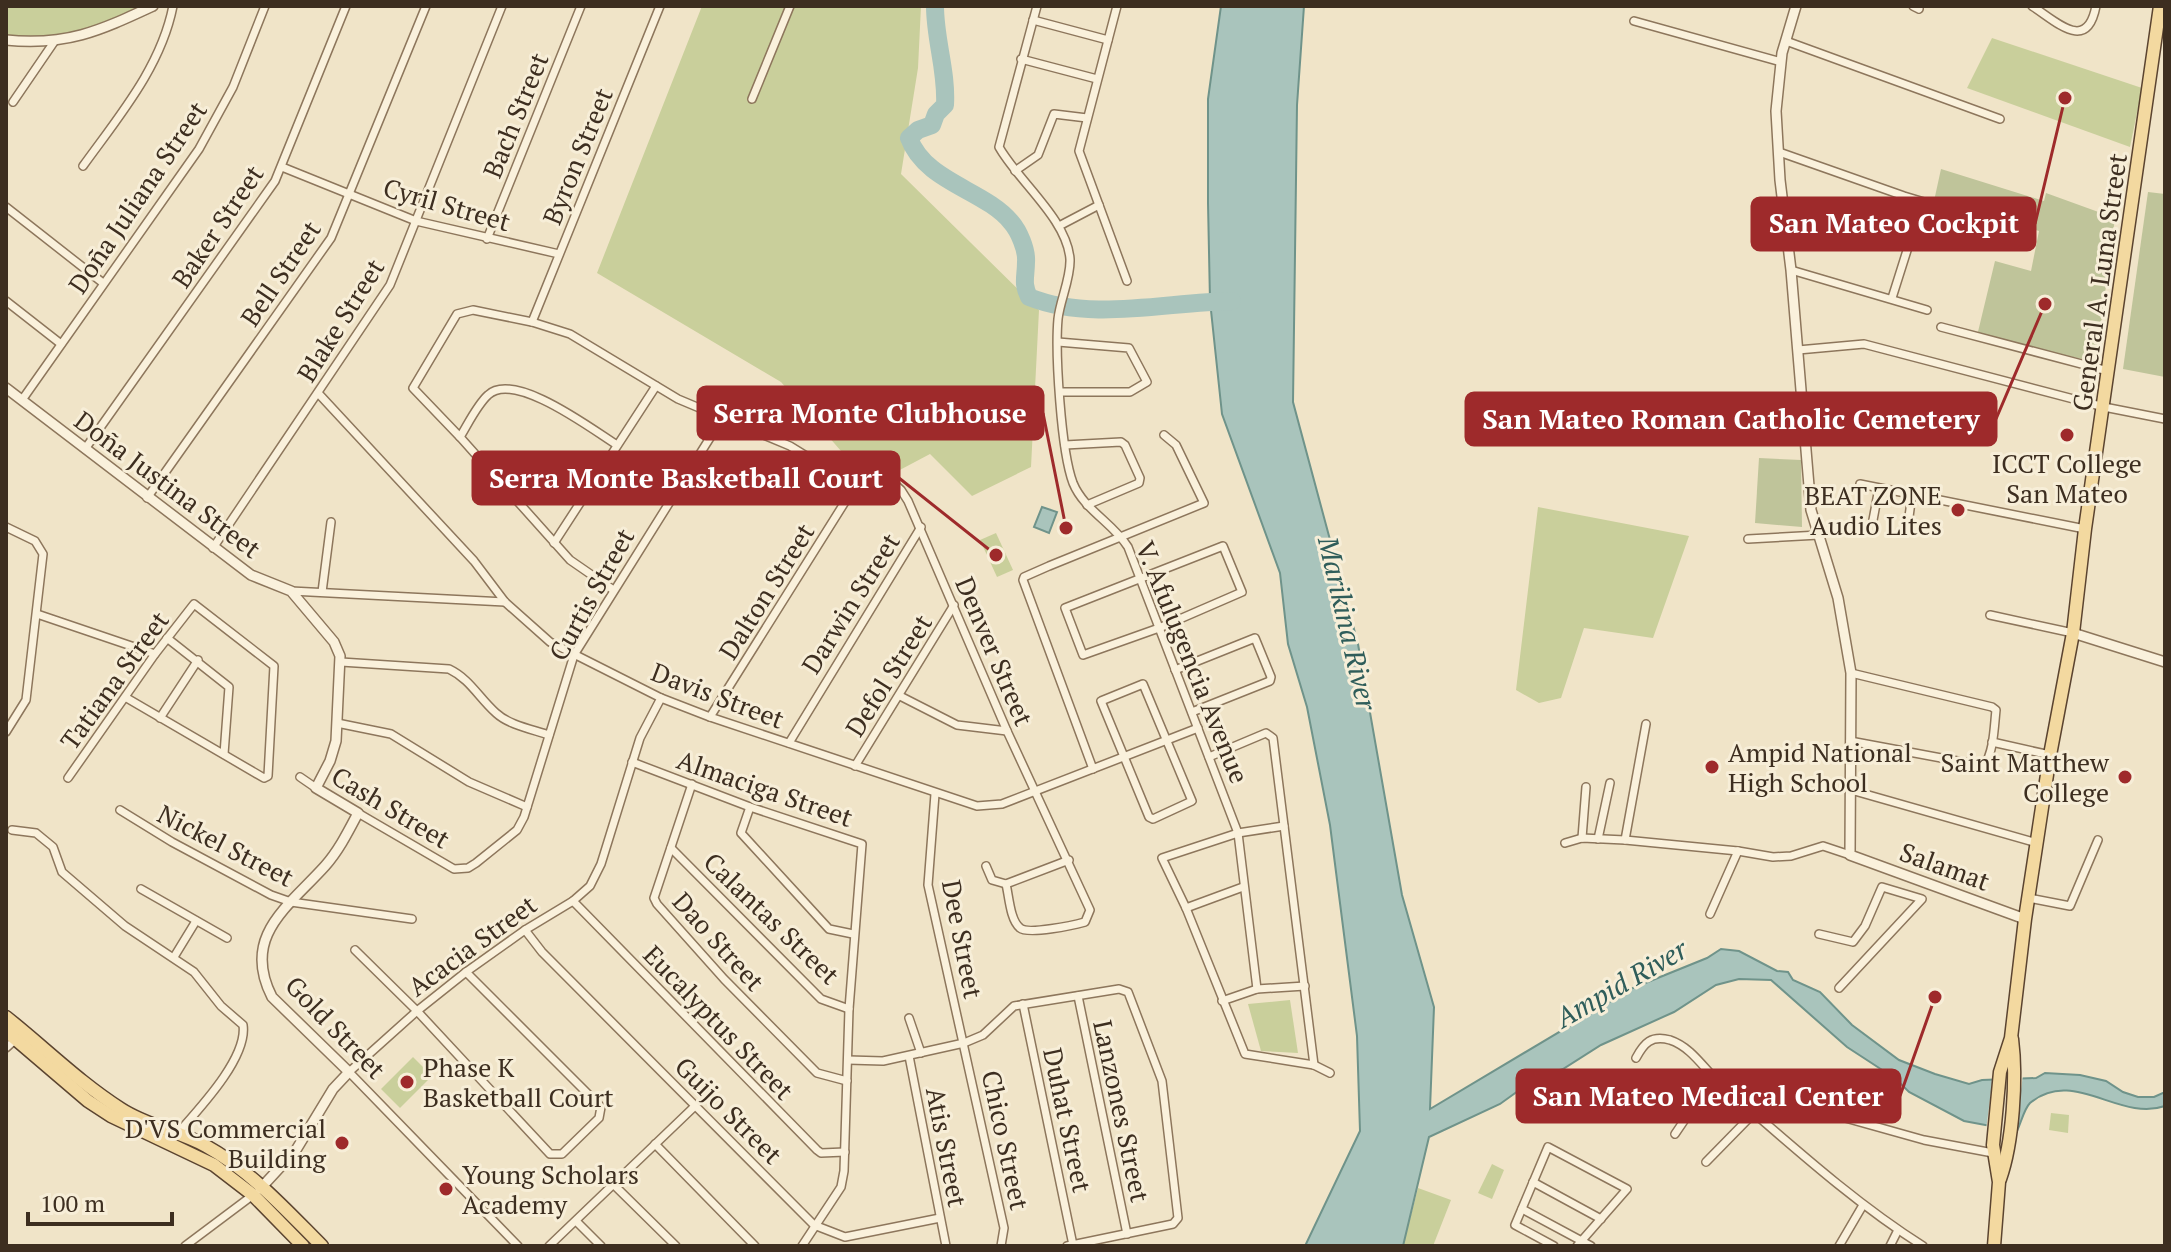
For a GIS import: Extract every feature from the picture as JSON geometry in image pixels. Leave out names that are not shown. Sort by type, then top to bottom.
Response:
[{"type":"main road","name":"General A. Luna Street","points":[[1994,1246],[1999,1182],[1993,1149],[2000,1072],[2011,1038],[2050,755],[2073,633],[2085,529],[2160,6]]},
{"type":"main road","points":[[6,1017],[92,1090],[126,1112],[206,1146],[322,1246]]},
{"type":"main road","points":[[11,1035],[88,1101],[111,1116],[133,1129],[204,1159],[258,1191],[303,1246]]},
{"type":"main road","name":"General A. Luna Street","points":[[1999,1182],[2006,1163],[2015,1074],[2011,1038]]},
{"type":"street","points":[[6,40],[54,42],[96,32],[153,6]]},
{"type":"street","points":[[83,166],[147,76],[173,6]]},
{"type":"street","name":"Doña Juliana Street","points":[[22,400],[211,130],[233,87],[265,6]]},
{"type":"street","name":"Baker Street","points":[[85,449],[275,181],[346,6]]},
{"type":"street","name":"Bell Street","points":[[147,498],[331,238],[426,6]]},
{"type":"street","name":"Blake Street","points":[[213,548],[390,285],[502,6]]},
{"type":"street","name":"Bach Street","points":[[487,239],[581,6]]},
{"type":"street","name":"Byron Street","points":[[532,322],[660,6]]},
{"type":"street","points":[[752,99],[790,6]]},
{"type":"street","points":[[1037,6],[999,147],[1059,226],[1099,205]]},
{"type":"street","points":[[1117,6],[1079,151],[1127,281]]},
{"type":"street","points":[[1565,843],[1582,838],[1625,840],[1773,857],[1791,856],[1823,846],[1850,855],[1851,673],[1838,598],[1811,510],[1791,270],[1780,180],[1776,111],[1781,62],[1796,6]]},
{"type":"street","points":[[2032,6],[2075,32],[2085,31],[2092,24],[2096,6]]},
{"type":"street","points":[[1033,20],[1108,40]]},
{"type":"street","points":[[1634,21],[1781,62]]},
{"type":"street","points":[[1786,41],[2000,119]]},
{"type":"street","points":[[13,102],[54,42]]},
{"type":"street","points":[[1021,59],[1097,79]]},
{"type":"street","points":[[1015,171],[1038,155],[1054,114],[1087,118]]},
{"type":"street","points":[[1779,152],[1904,196],[2004,226]]},
{"type":"street","name":"Cyril Street","points":[[282,167],[416,221],[559,254]]},
{"type":"street","points":[[6,207],[103,283]]},
{"type":"street","name":"V. Afulugencia Avenue","points":[[1059,226],[1070,258],[1058,319],[1058,342],[1065,445],[1073,484],[1087,505],[1122,537],[1238,833],[1257,989]]},
{"type":"street","points":[[1892,298],[1910,241]]},
{"type":"street","points":[[1791,270],[1927,310]]},
{"type":"street","points":[[6,301],[61,344]]},
{"type":"street","points":[[612,589],[582,570],[554,543],[413,386],[452,318],[462,311],[473,310],[557,328],[583,340],[678,399],[790,446],[855,486]]},
{"type":"street","points":[[1941,327],[2108,371]]},
{"type":"street","points":[[1058,342],[1129,348],[1147,382],[1130,392],[1061,392]]},
{"type":"street","points":[[1798,350],[1864,344],[2104,407],[2165,419]]},
{"type":"street","points":[[554,543],[656,386]]},
{"type":"street","name":"Doña Justina Street","points":[[6,388],[213,548],[261,581],[291,591],[505,602]]},
{"type":"street","points":[[460,437],[489,394],[499,389],[513,389],[537,396],[617,445]]},
{"type":"street","name":"Davis Street","points":[[318,393],[474,561],[505,602],[535,631],[574,655],[661,698],[710,717],[935,794],[986,807],[1198,728]]},
{"type":"street","name":"Curtis Street","points":[[461,870],[476,863],[517,830],[574,655],[612,589],[723,417]]},
{"type":"street","points":[[1093,769],[1023,584],[1024,577],[1204,503],[1176,445],[1164,435]]},
{"type":"street","points":[[1065,445],[1121,442],[1140,478],[1139,483],[1087,505]]},
{"type":"street","name":"Denver Street","points":[[855,486],[870,474],[886,476],[901,490],[921,527],[1007,731],[1090,910],[1085,922],[1026,931],[1015,922],[1006,884]]},
{"type":"street","points":[[1860,484],[2085,529]]},
{"type":"street","name":"Dalton Street","points":[[710,717],[855,486]]},
{"type":"street","points":[[1873,520],[1879,488]]},
{"type":"street","points":[[1907,532],[1912,494]]},
{"type":"street","points":[[322,592],[331,522]]},
{"type":"street","points":[[6,527],[35,541],[43,554],[26,700],[6,732]]},
{"type":"street","name":"Darwin Street","points":[[789,743],[921,527]]},
{"type":"street","points":[[1748,539],[1819,535]]},
{"type":"street","points":[[1223,546],[1242,592],[1159,628],[1083,655],[1065,608],[1140,578],[1223,546]]},
{"type":"street","points":[[291,591],[334,642],[341,662],[334,752],[316,788]]},
{"type":"street","name":"Tatiana Street","points":[[68,778],[193,605],[274,666],[268,776],[264,778],[224,754]]},
{"type":"street","name":"Defol Street","points":[[855,766],[954,605]]},
{"type":"street","points":[[37,614],[155,654]]},
{"type":"street","points":[[1990,615],[2073,633],[2165,662]]},
{"type":"street","points":[[125,697],[224,754],[228,685],[167,638]]},
{"type":"street","points":[[1175,670],[1255,638],[1271,677],[1270,681],[1192,712]]},
{"type":"street","points":[[160,718],[198,660]]},
{"type":"street","points":[[341,662],[449,669],[463,676],[497,714],[510,722],[549,735]]},
{"type":"street","points":[[1850,741],[1980,767],[1987,763],[1996,710],[1851,673]]},
{"type":"street","points":[[1143,684],[1167,740],[1192,801],[1153,819],[1149,817],[1101,701],[1143,684]]},
{"type":"street","points":[[900,696],[957,725],[1007,731]]},
{"type":"street","name":"Acacia Street","points":[[258,1191],[296,1150],[333,1088],[349,1072],[466,972],[573,901],[595,878],[632,762],[646,724],[661,698]]},
{"type":"street","points":[[337,723],[391,734],[469,782],[527,807]]},
{"type":"street","points":[[1625,840],[1646,724]]},
{"type":"street","points":[[1209,757],[1266,733],[1273,738],[1314,1065]]},
{"type":"street","points":[[1992,742],[2050,755]]},
{"type":"street","name":"Almaciga Street","points":[[632,762],[750,807],[862,844],[853,934],[841,1187],[802,1246]]},
{"type":"street","name":"Cash Street","points":[[300,777],[445,865],[461,870]]},
{"type":"street","points":[[1598,839],[1610,783]]},
{"type":"street","name":"Dao Street","points":[[692,784],[654,898],[657,904],[724,979],[817,1073],[847,1081]]},
{"type":"street","points":[[1582,838],[1586,787]]},
{"type":"street","points":[[1851,790],[2038,843]]},
{"type":"street","name":"Dee Street","points":[[935,794],[928,885],[964,1043]]},
{"type":"street","points":[[750,807],[741,833],[829,929],[853,934]]},
{"type":"street","name":"Nickel Street","points":[[120,810],[172,842],[291,902],[412,919]]},
{"type":"street","name":"Gold Street","points":[[358,813],[335,853],[271,925],[264,938],[261,957],[266,985],[272,997],[518,1246]]},
{"type":"street","points":[[1284,826],[1238,833],[1162,858],[1186,908],[1243,1050],[1249,1055],[1314,1065],[1330,1073]]},
{"type":"street","points":[[12,830],[36,833],[53,847],[62,872],[125,926],[194,972],[221,1006],[243,1025],[244,1034],[219,1087],[177,1134]]},
{"type":"street","points":[[2029,898],[2070,906],[2098,840]]},
{"type":"street","name":"Calantas Street","points":[[671,848],[821,999],[849,1009]]},
{"type":"street","points":[[1710,914],[1738,851]]},
{"type":"street","name":"Salamat","points":[[1850,855],[2025,919]]},
{"type":"street","points":[[986,866],[992,880],[1006,884],[1069,860]]},
{"type":"street","points":[[1839,988],[1922,899],[1929,883]]},
{"type":"street","points":[[1186,908],[1243,887]]},
{"type":"street","points":[[1819,934],[1853,942],[1865,926],[1882,887],[1922,899]]},
{"type":"street","points":[[141,889],[227,938]]},
{"type":"street","name":"Eucalyptus Street","points":[[573,901],[817,1150],[821,1153],[845,1152]]},
{"type":"street","points":[[174,957],[196,921]]},
{"type":"street","name":"Guijo Street","points":[[525,930],[542,952],[814,1225],[845,1237],[940,1218]]},
{"type":"street","points":[[355,950],[417,1011],[550,1154],[562,1154],[599,1118],[601,1107],[466,972]]},
{"type":"street","points":[[1222,1001],[1257,989],[1305,986]]},
{"type":"street","points":[[848,1060],[883,1061],[964,1043],[983,1035],[1014,1006],[1119,989],[1128,992],[1162,1081],[1178,1218],[1173,1224],[1070,1245]]},
{"type":"street","name":"Lanzones Street","points":[[1078,996],[1127,1234]]},
{"type":"street","name":"Duhat Street","points":[[1023,1004],[1070,1245]]},
{"type":"street","points":[[909,1018],[921,1053]]},
{"type":"street","points":[[6,1048],[11,1035]]},
{"type":"street","points":[[1636,1058],[1644,1043],[1651,1039],[1668,1040],[1687,1048],[1713,1078],[1863,1205],[1923,1246]]},
{"type":"street","name":"Chico Street","points":[[964,1043],[1004,1228],[1001,1246]]},
{"type":"street","name":"Atis Street","points":[[909,1056],[946,1246]]},
{"type":"street","points":[[1675,1134],[1713,1078]]},
{"type":"street","points":[[1706,1162],[1770,1100],[1778,1099],[1924,1140],[1993,1149]]},
{"type":"street","points":[[549,1246],[695,1106]]},
{"type":"street","points":[[655,1144],[755,1246]]},
{"type":"street","points":[[1554,1246],[1516,1227],[1547,1148],[1625,1187],[1626,1192],[1579,1243]]},
{"type":"street","points":[[1533,1182],[1601,1219]]},
{"type":"street","points":[[613,1184],[676,1246]]},
{"type":"street","points":[[185,1246],[258,1191]]},
{"type":"street","points":[[1839,1246],[1863,1205]]},
{"type":"street","points":[[1522,1209],[1579,1243],[1591,1246]]},
{"type":"street","points":[[576,1221],[601,1246]]},
{"type":"street","points":[[1890,1246],[1898,1230]]},
{"type":"green space","points":[[6,6],[144,6],[93,29],[53,38],[6,36]]},
{"type":"green space","points":[[702,6],[921,6],[918,68],[901,174],[1039,310],[1031,467],[972,496],[930,454],[896,472],[841,451],[781,382],[597,273]]},
{"type":"green space","points":[[1992,38],[2142,88],[2130,147],[1967,88]]},
{"type":"green space","points":[[1941,169],[2044,201],[2046,193],[2115,218],[2096,362],[1977,336],[1995,261],[2031,271],[2039,231],[1934,201]]},
{"type":"green space","points":[[2148,192],[2165,194],[2165,377],[2123,369]]},
{"type":"green space","points":[[1759,458],[1801,460],[1802,527],[1755,523]]},
{"type":"green space","points":[[1538,507],[1689,536],[1653,638],[1584,628],[1561,698],[1539,703],[1516,690]]},
{"type":"green space","points":[[996,533],[1013,570],[997,577],[980,540]]},
{"type":"green space","points":[[1290,1000],[1298,1053],[1261,1051],[1248,1004]]},
{"type":"green space","name":"Phase K Basketball Court","points":[[413,1057],[432,1076],[400,1108],[381,1089]]},
{"type":"green space","points":[[2051,1113],[2069,1115],[2068,1133],[2049,1130]]},
{"type":"green space","points":[[1492,1164],[1504,1170],[1492,1199],[1478,1193]]},
{"type":"green space","points":[[1418,1188],[1451,1200],[1433,1246],[1403,1246]]},
{"type":"water","name":"Marikina River","points":[[1221,6],[1304,6],[1297,105],[1293,402],[1358,644],[1402,895],[1434,1007],[1430,1109],[1633,988],[1707,958],[1721,949],[1739,951],[1777,971],[1788,972],[1793,980],[1820,992],[1852,1025],[1899,1060],[1935,1074],[1969,1084],[1982,1080],[2036,1078],[2045,1073],[2080,1075],[2106,1081],[2138,1097],[2154,1097],[2165,1092],[2165,1106],[2148,1109],[2131,1107],[2079,1092],[2063,1091],[2046,1093],[2030,1103],[2017,1131],[1964,1121],[1909,1092],[1896,1079],[1847,1047],[1771,980],[1739,979],[1716,985],[1674,1012],[1601,1045],[1563,1069],[1539,1076],[1500,1104],[1429,1137],[1403,1246],[1305,1246],[1360,1131],[1357,1036],[1330,825],[1307,707],[1288,644],[1280,573],[1222,414],[1210,301],[1208,203],[1208,99]]},
{"type":"water","points":[[1042,507],[1057,512],[1049,533],[1034,527]]},
{"type":"pier","points":[[2023,1075],[2015,1135],[1986,1130],[1993,1076]]},
{"type":"waterway","points":[[935,6],[945,105],[936,114],[932,125],[918,130],[909,138],[928,165],[1000,211],[1014,226],[1025,252],[1025,284],[1029,297],[1053,304],[1103,310],[1232,301]]},
{"type":"place","name":"San Mateo Cockpit","points":[[2065,98]]},
{"type":"place","name":"San Mateo Roman Catholic Cemetery","points":[[2045,304]]},
{"type":"place","name":"ICCT College San Mateo","points":[[2067,435]]},
{"type":"place","name":"BEAT ZONE Audio Lites","points":[[1958,510]]},
{"type":"place","name":"Serra Monte Clubhouse","points":[[1066,528]]},
{"type":"place","name":"Serra Monte Basketball Court","points":[[996,555]]},
{"type":"place","name":"Ampid National High School","points":[[1712,767]]},
{"type":"place","name":"Saint Matthew College","points":[[2125,777]]},
{"type":"place","name":"San Mateo Medical Center","points":[[1935,997]]},
{"type":"place","name":"Phase K Basketball Court","points":[[407,1082]]},
{"type":"place","name":"D'VS Commercial Building","points":[[342,1143]]},
{"type":"place","name":"Young Scholars Academy","points":[[446,1189]]},
{"type":"water label","name":"Ampid River","points":[[1621,983]]}]
